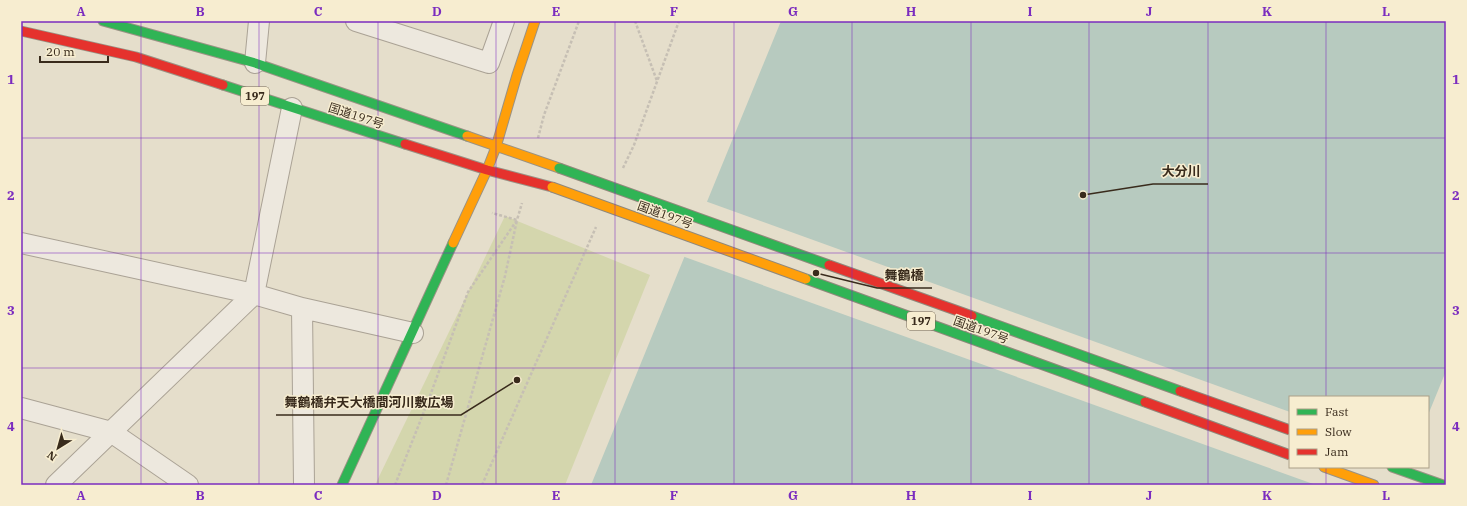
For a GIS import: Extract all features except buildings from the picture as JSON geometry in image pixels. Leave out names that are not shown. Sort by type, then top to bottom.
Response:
[{"type":"main road","name":"国道197号","points":[[103,21],[255,63],[560,168],[1289,430]]},
{"type":"main road","points":[[342,485],[487,170],[496,147],[517,75],[535,21]]},
{"type":"main road","name":"国道197号","points":[[21,31],[136,57],[487,170],[552,187],[1289,454]]},
{"type":"main road","points":[[1327,468],[1374,485]]},
{"type":"main road","points":[[1395,468],[1443,485]]},
{"type":"street","points":[[255,63],[259,21]]},
{"type":"street","points":[[356,21],[489,63],[504,21]]},
{"type":"street","points":[[56,485],[254,294],[292,108]]},
{"type":"street","points":[[21,243],[254,294],[302,308],[412,334]]},
{"type":"street","points":[[302,308],[304,485]]},
{"type":"street","points":[[21,408],[111,432],[188,485]]},
{"type":"path","points":[[544,115],[580,21]]},
{"type":"path","points":[[635,21],[657,82]]},
{"type":"path","points":[[621,174],[634,145],[679,21]]},
{"type":"path","points":[[470,208],[517,220]]},
{"type":"path","points":[[395,485],[427,404],[468,292],[517,220]]},
{"type":"path","points":[[446,485],[505,276],[517,220]]},
{"type":"path","points":[[482,485],[597,224]]},
{"type":"green space","points":[[505,216],[650,275],[565,485],[375,485]]},
{"type":"shaded area","points":[[781,21],[1446,21],[1446,371],[1429,413],[1429,396],[1289,396],[1289,468],[1399,485],[591,485]]},
{"type":"pier","points":[[705,201],[1289,412],[1289,468],[1409,468],[1402,485],[1316,485],[682,256]]},
{"type":"traffic: fast","points":[[103,21],[255,63],[467,136]]},
{"type":"traffic: fast","points":[[223,85],[405,144]]},
{"type":"traffic: fast","points":[[559,168],[829,265]]},
{"type":"traffic: fast","points":[[342,485],[453,243]]},
{"type":"traffic: fast","points":[[806,279],[1145,402]]},
{"type":"traffic: fast","points":[[972,316],[1180,391]]},
{"type":"traffic: fast","points":[[1395,468],[1443,485]]},
{"type":"traffic: slow","points":[[453,243],[496,147],[517,75],[535,21]]},
{"type":"traffic: slow","points":[[467,136],[559,168]]},
{"type":"traffic: slow","points":[[552,187],[806,279]]},
{"type":"traffic: slow","points":[[1327,468],[1374,485]]},
{"type":"traffic: jam","points":[[21,31],[136,57],[223,85]]},
{"type":"traffic: jam","points":[[405,144],[487,170],[552,187]]},
{"type":"traffic: jam","points":[[829,265],[972,316]]},
{"type":"traffic: jam","points":[[1180,391],[1289,430]]},
{"type":"traffic: jam","points":[[1145,402],[1289,455]]},
{"type":"place","name":"大分川","points":[[1083,195]]},
{"type":"place","name":"舞鶴橋","points":[[816,273]]},
{"type":"place","name":"舞鶴橋弁天大橋間河川敷広場","points":[[517,380]]}]
